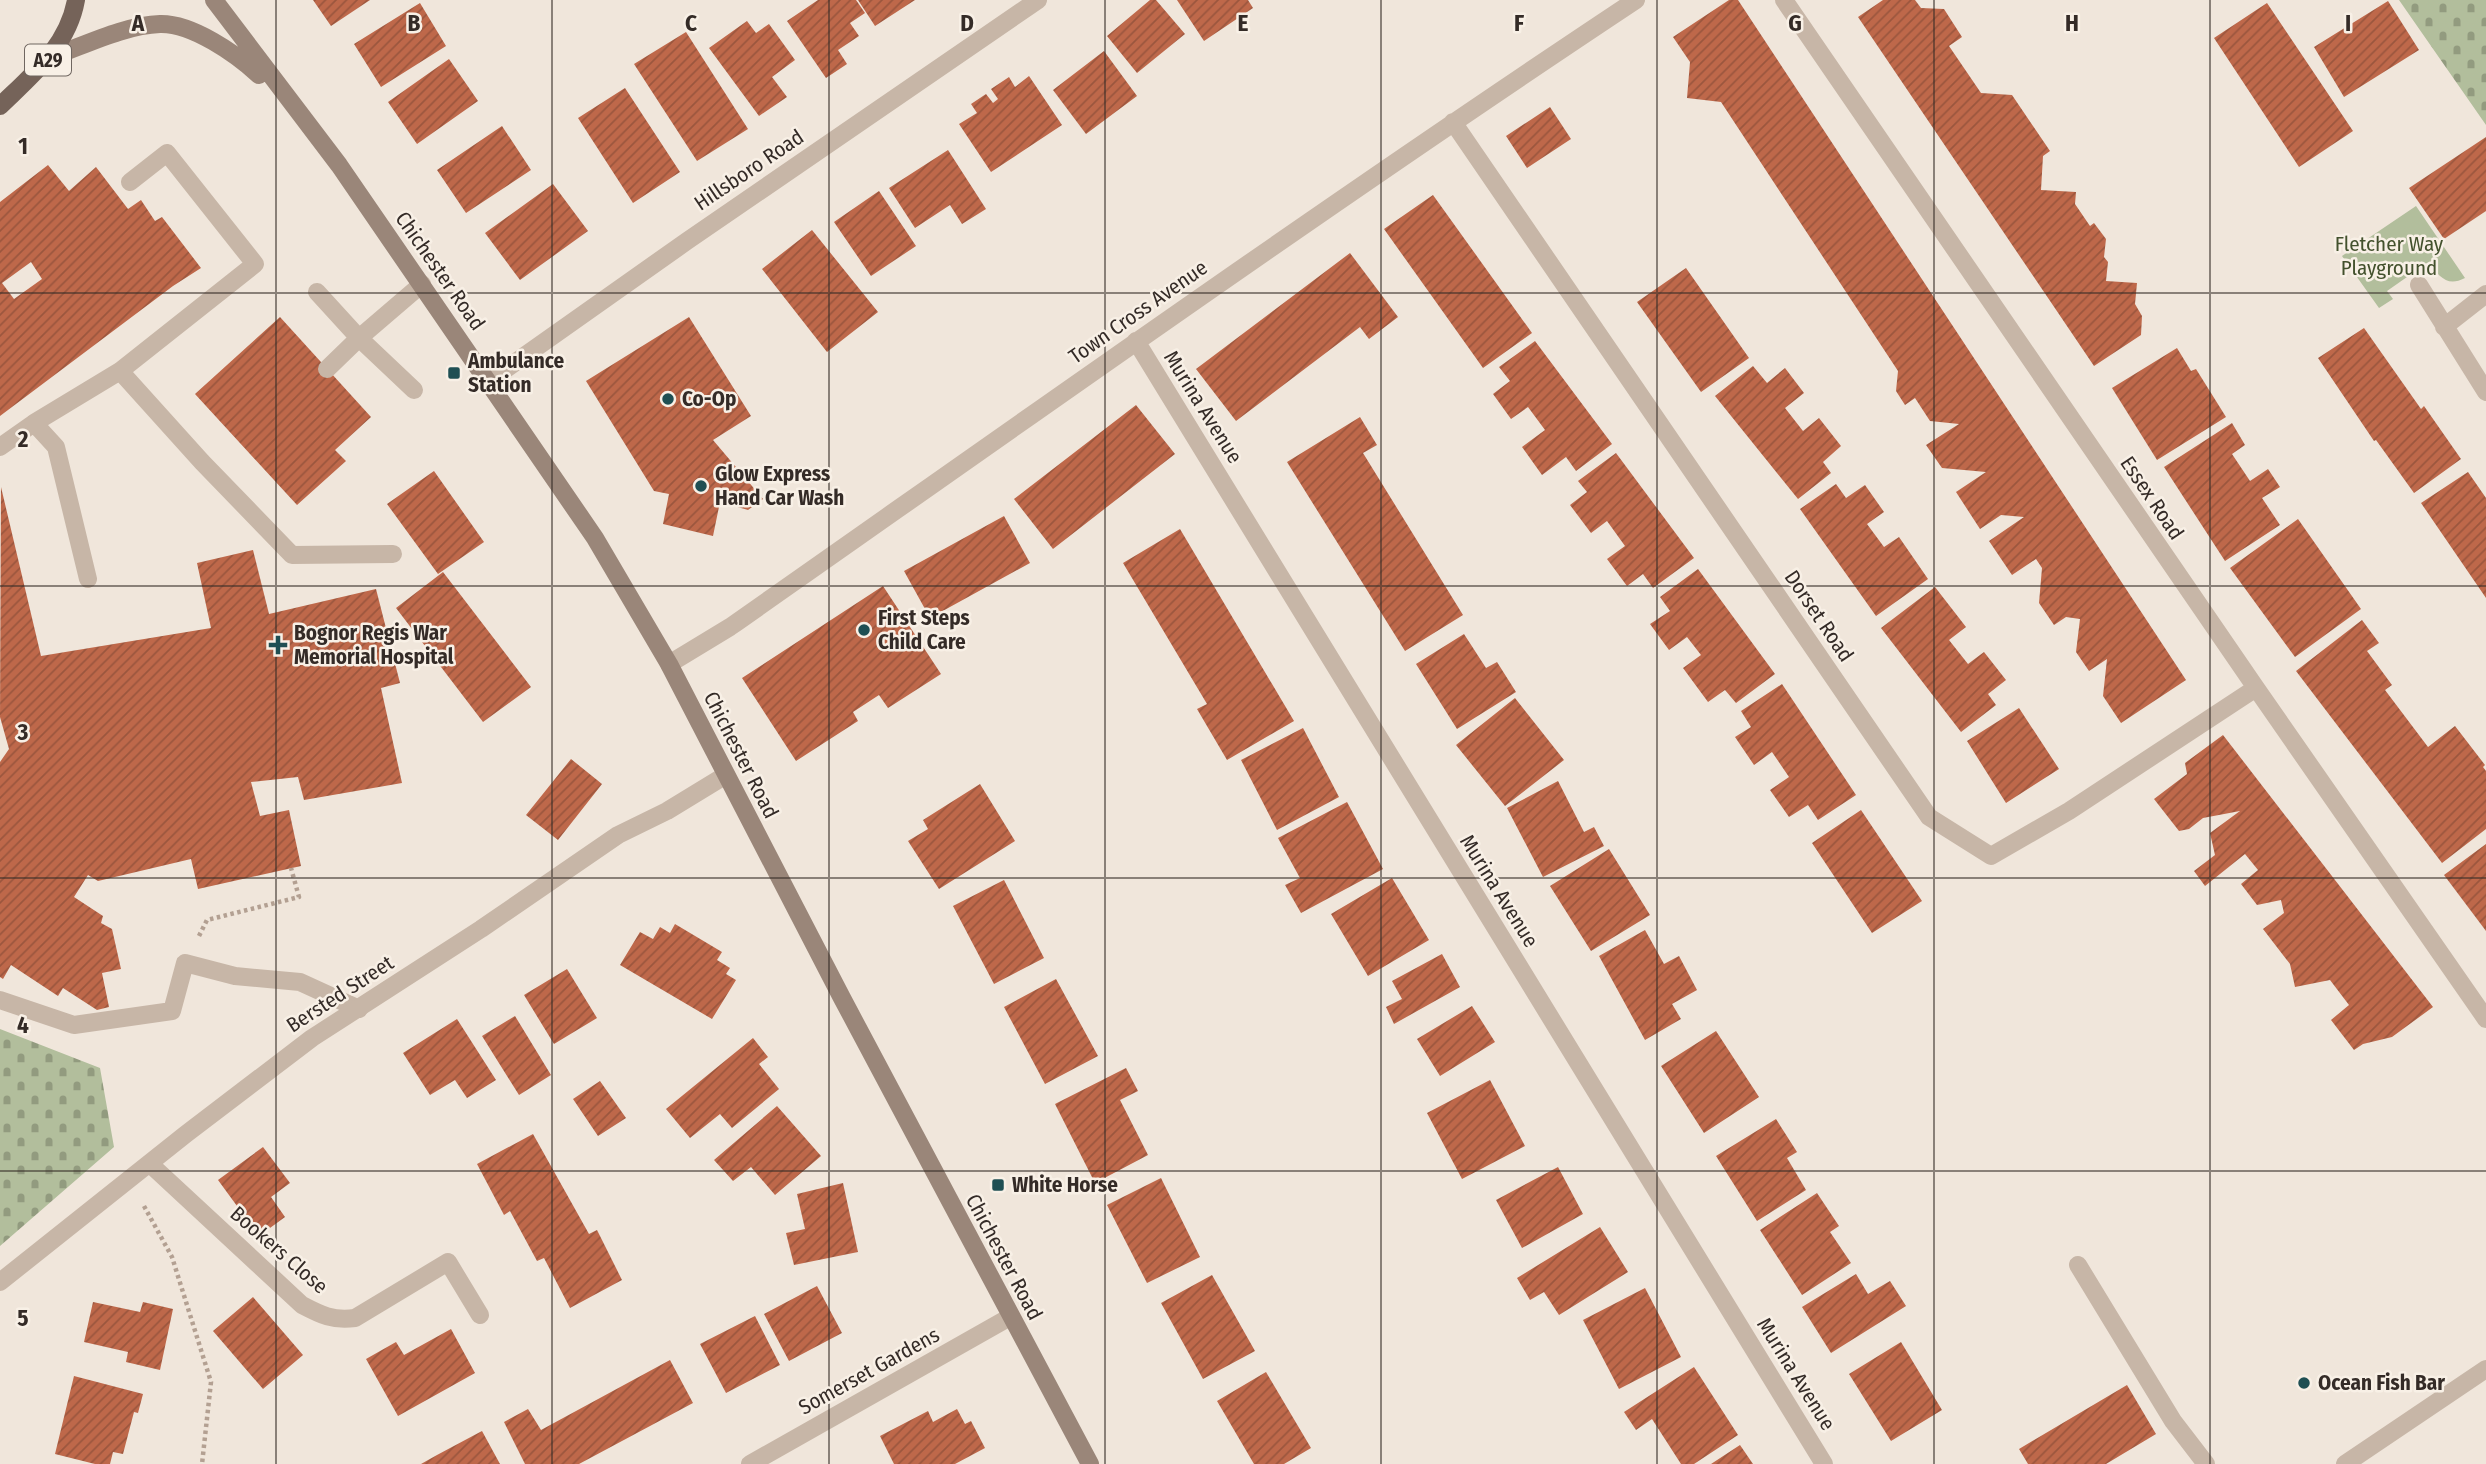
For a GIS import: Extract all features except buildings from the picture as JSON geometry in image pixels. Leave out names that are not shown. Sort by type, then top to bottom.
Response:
[{"type":"main road","name":"A29","points":[[0,106],[51,57],[74,15],[76,0]]},
{"type":"main road","name":"Chichester Road","points":[[214,0],[339,165],[595,538],[669,664],[1010,1317],[1090,1464]]},
{"type":"main road","name":"Chichester Road","points":[[51,57],[131,30],[160,24],[186,29],[240,57],[290,103]]},
{"type":"street","name":"Hillsboro Road","points":[[489,381],[687,241],[1038,0]]},
{"type":"street","name":"Town Cross Avenue","points":[[669,664],[730,627],[1136,341],[1453,122],[1636,0]]},
{"type":"street","name":"Essex Road","points":[[1783,0],[2486,1019]]},
{"type":"street","name":"Dorset Road","points":[[1453,122],[1929,817],[1991,856],[2069,811],[2256,688]]},
{"type":"street","points":[[0,447],[120,371],[255,264],[167,153],[130,182]]},
{"type":"street","points":[[327,369],[422,284]]},
{"type":"street","points":[[2419,285],[2486,393]]},
{"type":"street","points":[[317,292],[359,338],[414,390]]},
{"type":"street","points":[[2444,327],[2486,294]]},
{"type":"street","name":"Murina Avenue","points":[[1136,341],[1824,1464]]},
{"type":"street","points":[[120,371],[202,462],[292,555],[393,554]]},
{"type":"street","points":[[34,423],[56,447],[88,579]]},
{"type":"street","name":"Bersted Street","points":[[0,1282],[312,1038],[618,835],[667,811],[726,775]]},
{"type":"street","points":[[0,1000],[74,1025],[172,1011],[185,963],[235,976],[300,982],[359,1009]]},
{"type":"street","name":"Bookers Close","points":[[150,1164],[302,1305],[324,1317],[340,1320],[355,1318],[448,1262],[480,1315]]},
{"type":"street","points":[[2078,1265],[2173,1421],[2206,1464]]},
{"type":"street","name":"Somerset Gardens","points":[[750,1464],[1010,1317]]},
{"type":"street","points":[[2345,1464],[2486,1369]]},
{"type":"path","points":[[207,920],[299,897],[291,868]]},
{"type":"path","points":[[132,1178],[146,1211],[173,1257],[211,1382],[202,1464]]},
{"type":"green space","points":[[2399,0],[2486,0],[2486,125]]},
{"type":"green space","name":"Fletcher Way Playground","points":[[2416,206],[2465,278],[2448,281],[2427,263],[2387,291],[2393,299],[2379,308],[2342,256]]},
{"type":"green space","points":[[0,1029],[100,1068],[114,1147],[0,1246]]},
{"type":"place","name":"Ambulance Station","points":[[454,373]]},
{"type":"place","name":"Co-Op","points":[[668,399]]},
{"type":"place","name":"Glow Express Hand Car Wash","points":[[701,486]]},
{"type":"place","name":"First Steps Child Care","points":[[864,630]]},
{"type":"place","name":"Bognor Regis War Memorial Hospital","points":[[278,645]]},
{"type":"place","name":"White Horse","points":[[998,1185]]},
{"type":"place","name":"Ocean Fish Bar","points":[[2304,1383]]}]
